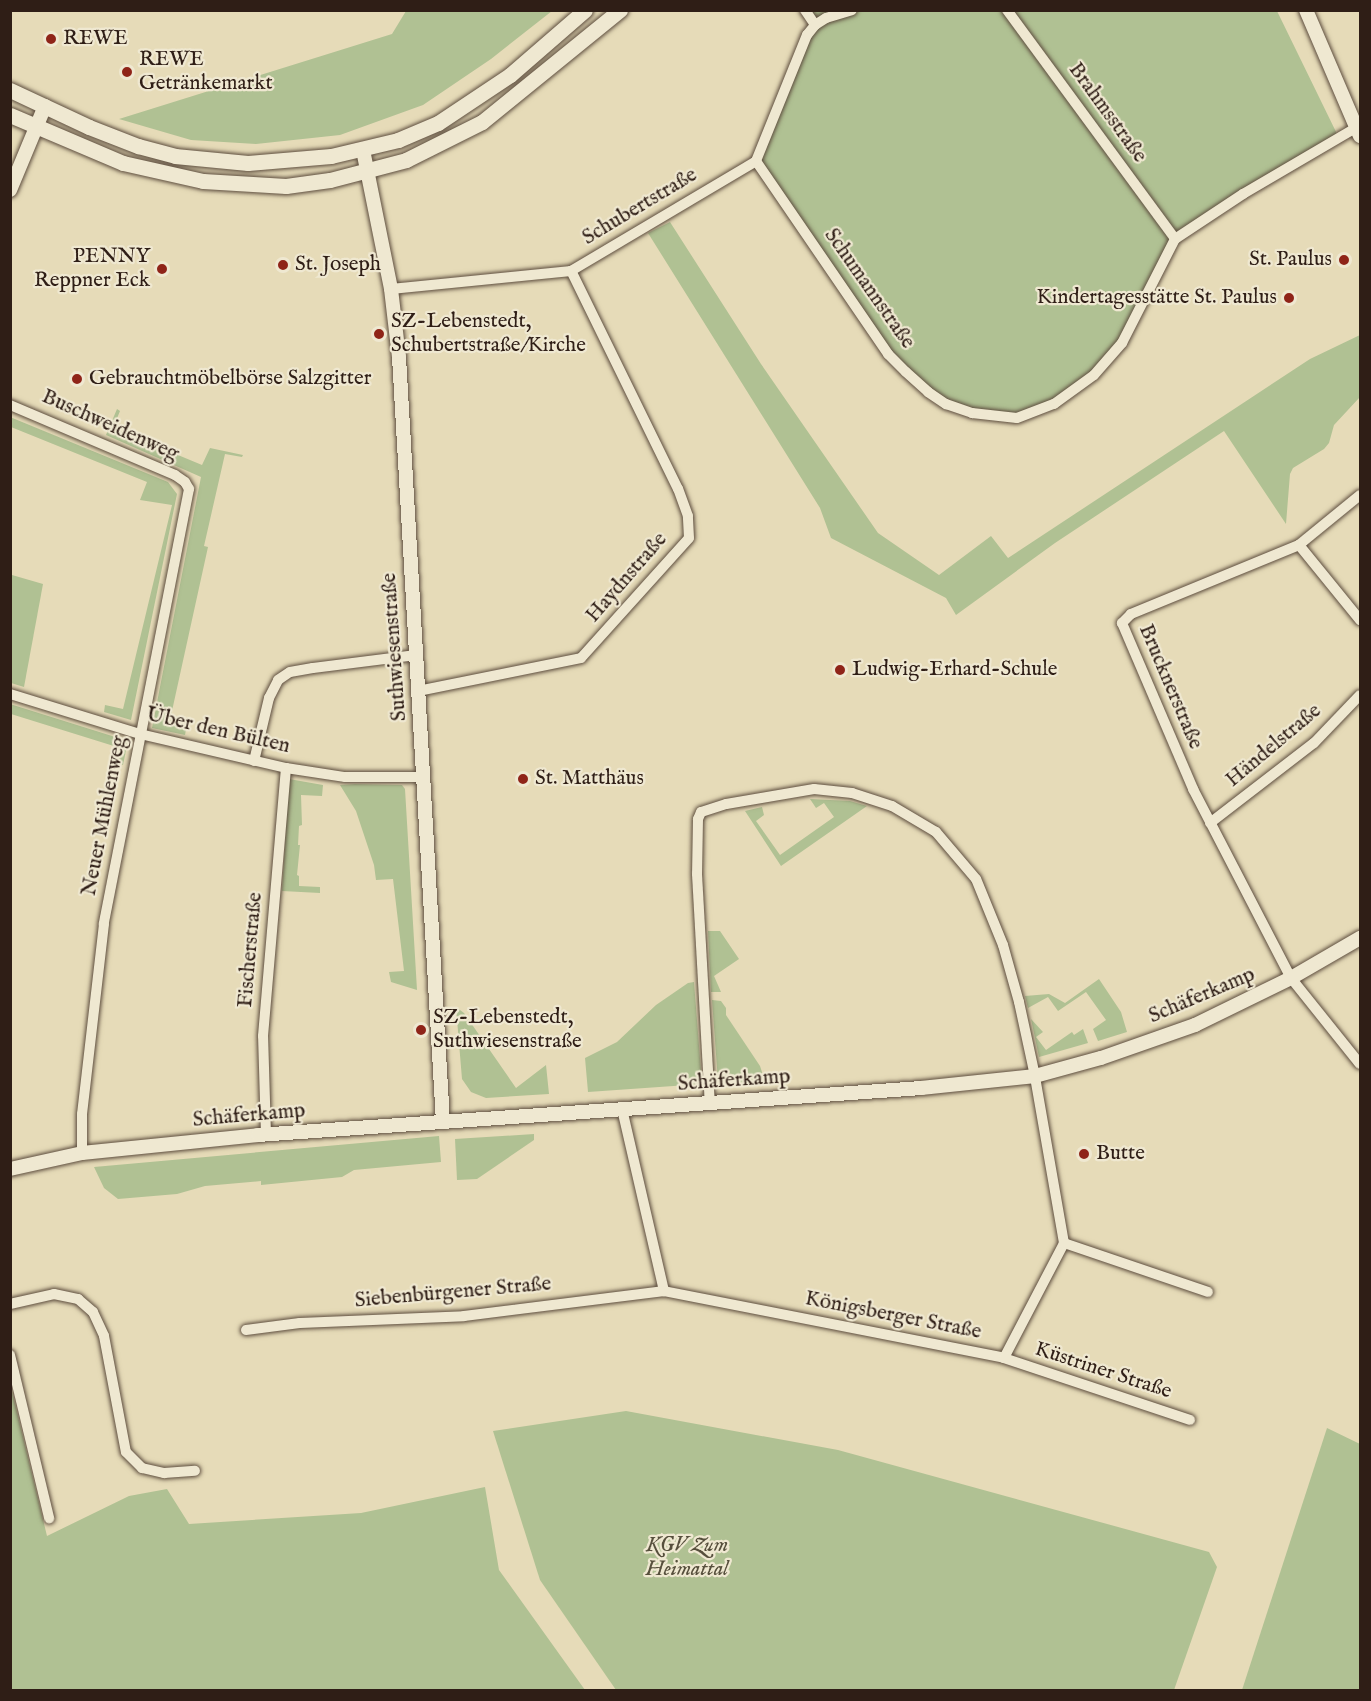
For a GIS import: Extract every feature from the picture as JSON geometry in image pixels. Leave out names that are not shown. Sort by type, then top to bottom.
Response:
[{"type":"main road","points":[[10,90],[138,146],[205,160],[248,163],[286,161],[363,150],[411,135],[471,103],[510,75],[585,10]]},
{"type":"main road","points":[[10,115],[123,163],[203,182],[286,186],[369,171],[406,160],[482,122],[620,10]]},
{"type":"street","points":[[805,10],[815,25]]},
{"type":"street","points":[[756,161],[807,35],[815,25],[852,10]]},
{"type":"street","name":"Brahmsstraße","points":[[1007,10],[1175,239]]},
{"type":"street","points":[[1306,10],[1359,132]]},
{"type":"street","points":[[10,190],[45,106]]},
{"type":"street","name":"Schumannstraße","points":[[756,161],[888,354],[928,393],[946,404],[972,413],[1017,418],[1054,404],[1094,375],[1122,343],[1175,239],[1244,194],[1359,132]]},
{"type":"street","name":"Suthwiesenstraße","points":[[363,150],[391,289],[399,357],[443,1122]]},
{"type":"street","name":"Schubertstraße","points":[[391,289],[571,271],[756,161]]},
{"type":"street","name":"Haydnstraße","points":[[418,691],[581,658],[688,538],[688,516],[678,489],[571,271]]},
{"type":"street","name":"Buschweidenweg","points":[[10,405],[175,476],[185,482],[189,489]]},
{"type":"street","name":"Neuer Mühlenweg","points":[[82,1153],[82,1114],[104,924],[189,489]]},
{"type":"street","name":"Brucknerstraße","points":[[1360,495],[1299,545],[1138,610],[1122,623],[1160,715],[1210,823],[1291,978],[1360,1064]]},
{"type":"street","points":[[1299,545],[1360,620]]},
{"type":"street","points":[[254,761],[269,698],[278,680],[290,672],[416,655]]},
{"type":"street","name":"Über den Bülten","points":[[10,694],[141,734],[286,768],[345,777],[423,777]]},
{"type":"street","name":"Händelstraße","points":[[1210,823],[1314,744],[1360,695]]},
{"type":"street","name":"Fischerstraße","points":[[267,1135],[262,1036],[286,768]]},
{"type":"street","points":[[711,1104],[697,874],[698,819],[701,812],[726,804],[814,789],[852,793],[892,806],[936,831],[976,879],[1003,945],[1019,1002],[1035,1076],[1064,1243],[1208,1292]]},
{"type":"street","name":"Schäferkamp","points":[[10,1169],[82,1153],[267,1135],[921,1088],[1035,1076],[1101,1058],[1195,1025],[1291,978],[1360,938]]},
{"type":"street","points":[[622,1109],[664,1291]]},
{"type":"street","name":"Königsberger Straße","points":[[664,1291],[1004,1358],[1064,1243]]},
{"type":"street","name":"Siebenbürgener Straße","points":[[246,1330],[300,1323],[464,1316],[664,1291]]},
{"type":"street","points":[[10,1304],[54,1294],[78,1299],[93,1312],[104,1336],[126,1452],[142,1468],[164,1473],[195,1471]]},
{"type":"street","points":[[10,1355],[49,1518]]},
{"type":"street","name":"Küstriner Straße","points":[[1004,1358],[1190,1420]]},
{"type":"green space","points":[[805,10],[1277,11],[1339,138],[1176,239],[1122,343],[1056,407],[1017,418],[946,404],[888,354],[756,161],[815,25]]},
{"type":"green space","points":[[406,11],[552,11],[491,59],[423,105],[340,135],[256,144],[191,140],[119,119],[392,34]]},
{"type":"green space","points":[[670,222],[761,364],[878,533],[939,575],[991,536],[1008,558],[1310,359],[1360,335],[1360,397],[1334,425],[1329,443],[1324,449],[1293,468],[1290,474],[1286,524],[1224,431],[1055,543],[956,615],[946,598],[831,538],[820,508],[648,233]]},
{"type":"green space","points":[[117,409],[120,411],[113,428],[202,465],[210,448],[243,455],[242,457],[225,454],[204,546],[208,547],[170,720],[187,724],[185,735],[152,728],[201,477],[106,435]]},
{"type":"green space","points":[[10,417],[168,482],[177,494],[131,720],[104,712],[105,705],[123,709],[172,505],[140,500],[147,482],[11,427]]},
{"type":"green space","points":[[12,575],[43,584],[24,687],[11,683]]},
{"type":"green space","points":[[10,704],[128,741],[123,765],[112,761],[117,747],[11,714]]},
{"type":"green space","points":[[289,779],[323,785],[322,796],[301,795],[302,825],[299,826],[297,875],[299,886],[320,887],[320,893],[282,891]]},
{"type":"green space","points":[[340,785],[402,785],[405,789],[417,990],[391,982],[389,972],[404,971],[393,879],[376,880],[374,865],[356,811]]},
{"type":"green space","points":[[810,799],[850,801],[867,806],[781,866],[745,811],[762,807],[764,815],[756,821],[780,855],[834,817],[824,803],[816,808]]},
{"type":"green space","points":[[708,931],[720,931],[739,959],[714,976],[721,992],[711,992]]},
{"type":"green space","points":[[1099,979],[1121,1012],[1127,1032],[1098,1041],[1093,1029],[1106,1020],[1086,992],[1058,1011],[1048,997],[1028,1008],[1025,996],[1049,994],[1065,1003]]},
{"type":"green space","points":[[694,982],[702,1084],[588,1092],[585,1058],[617,1042],[656,1005],[688,983]]},
{"type":"green space","points":[[712,1000],[721,1001],[726,1008],[726,1015],[760,1066],[765,1081],[720,1084],[718,1081]]},
{"type":"green space","points":[[456,1007],[464,1013],[516,1088],[546,1065],[549,1094],[486,1098],[471,1092],[462,1079]]},
{"type":"green space","points":[[1031,1019],[1043,1032],[1036,1037],[1046,1050],[1072,1032],[1074,1035],[1083,1029],[1088,1043],[1039,1057]]},
{"type":"green space","points":[[534,1134],[534,1140],[477,1179],[457,1180],[455,1139]]},
{"type":"green space","points":[[439,1136],[441,1162],[354,1170],[342,1177],[261,1185],[261,1181],[205,1186],[177,1194],[118,1199],[104,1188],[94,1167]]},
{"type":"green space","points":[[10,1383],[47,1536],[129,1496],[167,1489],[189,1524],[361,1513],[485,1487],[499,1570],[585,1690],[11,1690]]},
{"type":"green space","name":"KGV Zum Heimattal","points":[[626,1411],[838,1450],[1209,1552],[1217,1567],[1174,1690],[616,1690],[540,1580],[493,1431]]},
{"type":"green space","points":[[1327,1428],[1360,1444],[1360,1690],[1242,1690]]},
{"type":"place","name":"REWE","points":[[51,39]]},
{"type":"place","name":"REWE Getränkemarkt","points":[[127,72]]},
{"type":"place","name":"St. Paulus","points":[[1344,260]]},
{"type":"place","name":"St. Joseph","points":[[283,265]]},
{"type":"place","name":"PENNY Reppner Eck","points":[[162,269]]},
{"type":"place","name":"Kindertagesstätte St. Paulus","points":[[1289,298]]},
{"type":"place","name":"SZ-Lebenstedt, Schubertstraße/Kirche","points":[[379,334]]},
{"type":"place","name":"Gebrauchtmöbelbörse Salzgitter","points":[[77,379]]},
{"type":"place","name":"Ludwig-Erhard-Schule","points":[[840,670]]},
{"type":"place","name":"St. Matthäus","points":[[523,779]]},
{"type":"place","name":"SZ-Lebenstedt, Suthwiesenstraße","points":[[421,1030]]},
{"type":"place","name":"Butte","points":[[1084,1154]]}]
